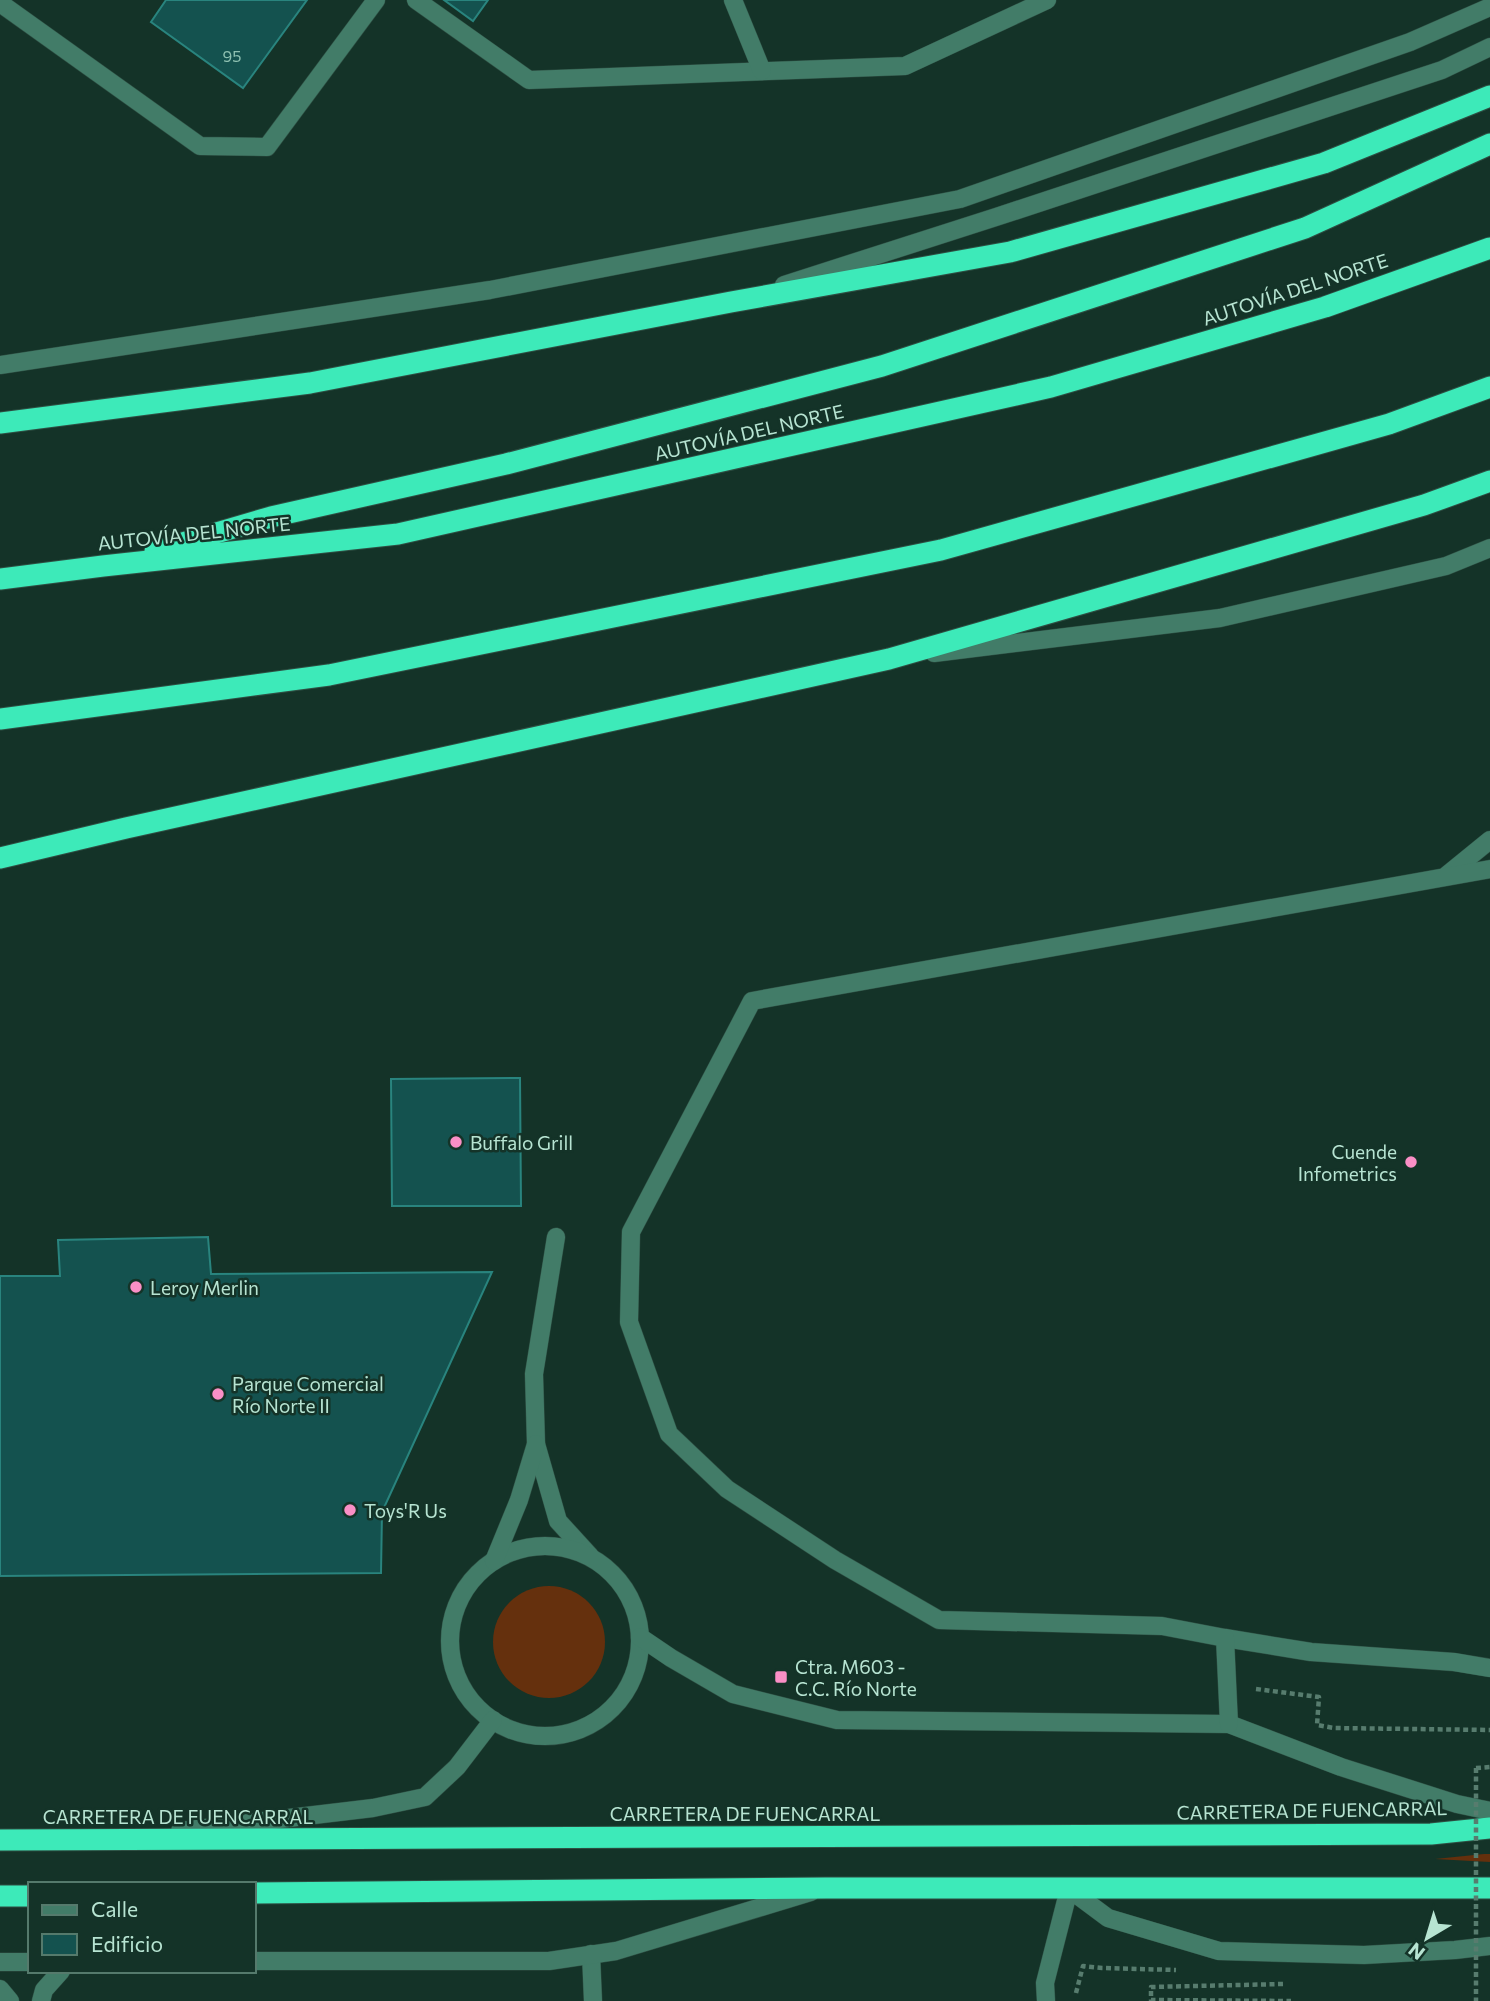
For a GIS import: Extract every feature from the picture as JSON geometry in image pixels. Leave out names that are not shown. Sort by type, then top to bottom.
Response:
[{"type":"highway","points":[[0,423],[310,383],[730,302],[1010,252],[1324,163],[1490,96]]},
{"type":"highway","points":[[103,566],[271,517],[506,464],[882,366],[1305,228],[1490,144]]},
{"type":"highway","name":"AUTOVÍA DEL NORTE","points":[[0,579],[398,534],[1038,391],[1325,307],[1490,248]]},
{"type":"highway","points":[[0,719],[329,675],[941,550],[1389,424],[1490,387]]},
{"type":"highway","points":[[0,858],[889,659],[1424,505],[1490,481]]},
{"type":"highway","name":"CARRETERA DE FUENCARRAL","points":[[0,1840],[1431,1834],[1490,1828]]},
{"type":"highway","points":[[256,1893],[826,1888],[1490,1888]]},
{"type":"highway","points":[[0,1896],[28,1896]]},
{"type":"street","points":[[0,3],[200,146],[267,147],[376,0]]},
{"type":"street","points":[[416,0],[528,80],[905,66],[1047,0]]},
{"type":"street","points":[[733,0],[762,71]]},
{"type":"street","points":[[0,365],[490,290],[960,199],[1410,42],[1490,6]]},
{"type":"street","points":[[730,302],[1442,69],[1490,47]]},
{"type":"street","points":[[889,659],[1220,618],[1446,566],[1490,548]]},
{"type":"street","points":[[1444,877],[1490,840]]},
{"type":"street","points":[[1490,869],[752,1000],[631,1232],[629,1322],[669,1434],[727,1489],[835,1560],[939,1620],[1162,1626],[1311,1652],[1454,1662],[1490,1668]]},
{"type":"street","points":[[556,1237],[534,1374],[536,1444],[558,1521],[591,1557],[614,1575],[629,1597],[640,1637],[640,1657],[625,1694],[609,1712],[588,1726],[565,1734],[540,1736],[515,1731],[493,1720],[474,1704],[460,1683],[452,1658],[451,1632],[457,1604],[472,1580],[494,1561],[516,1550],[541,1546],[566,1548],[591,1557]]},
{"type":"street","points":[[494,1561],[519,1500],[536,1444]]},
{"type":"street","points":[[640,1637],[733,1694],[837,1720],[1229,1724],[1341,1767],[1457,1804],[1490,1811]]},
{"type":"street","points":[[1225,1637],[1229,1724]]},
{"type":"street","points":[[118,1839],[373,1808],[425,1797],[457,1767],[493,1720]]},
{"type":"street","points":[[256,1961],[549,1961],[616,1951],[826,1888]]},
{"type":"street","points":[[1046,2001],[1045,1983],[1069,1889],[1108,1918],[1219,1951],[1364,1955],[1490,1946]]},
{"type":"street","points":[[591,1954],[593,2001]]},
{"type":"street","points":[[0,1962],[28,1962]]},
{"type":"street","points":[[41,2001],[44,1990],[59,1973]]},
{"type":"street","points":[[0,1989],[10,2001]]},
{"type":"path","points":[[1226,1685],[1319,1697],[1317,1725],[1334,1728],[1490,1730]]},
{"type":"path","points":[[1476,2001],[1476,1768],[1490,1767]]},
{"type":"path","points":[[1276,1984],[1151,1987],[1151,2000],[1292,2001]]},
{"type":"shaded area","points":[[549,1586],[570,1590],[589,1602],[601,1621],[605,1642],[601,1663],[589,1682],[570,1694],[549,1698],[528,1694],[509,1682],[497,1663],[493,1642],[497,1621],[509,1602],[528,1590]]},
{"type":"shaded area","points":[[1490,1854],[1490,1862],[1435,1859]]},
{"type":"building","points":[[166,0],[307,0],[243,88],[151,22]]},
{"type":"building","points":[[444,0],[488,0],[473,21]]},
{"type":"building","name":"Buffalo Grill","points":[[520,1078],[521,1206],[392,1206],[391,1079]]},
{"type":"building","name":"Parque Comercial Río Norte II","points":[[208,1237],[211,1274],[492,1272],[382,1512],[381,1573],[0,1576],[0,1276],[60,1276],[58,1240]]},
{"type":"place","name":"Buffalo Grill","points":[[456,1142]]},
{"type":"place","name":"Cuende Infometrics","points":[[1411,1162]]},
{"type":"place","name":"Leroy Merlin","points":[[136,1287]]},
{"type":"place","name":"Parque Comercial Río Norte II","points":[[218,1394]]},
{"type":"place","name":"Toys'R Us","points":[[350,1510]]},
{"type":"place","name":"Ctra. M603 - C.C. Río Norte","points":[[781,1677]]}]
